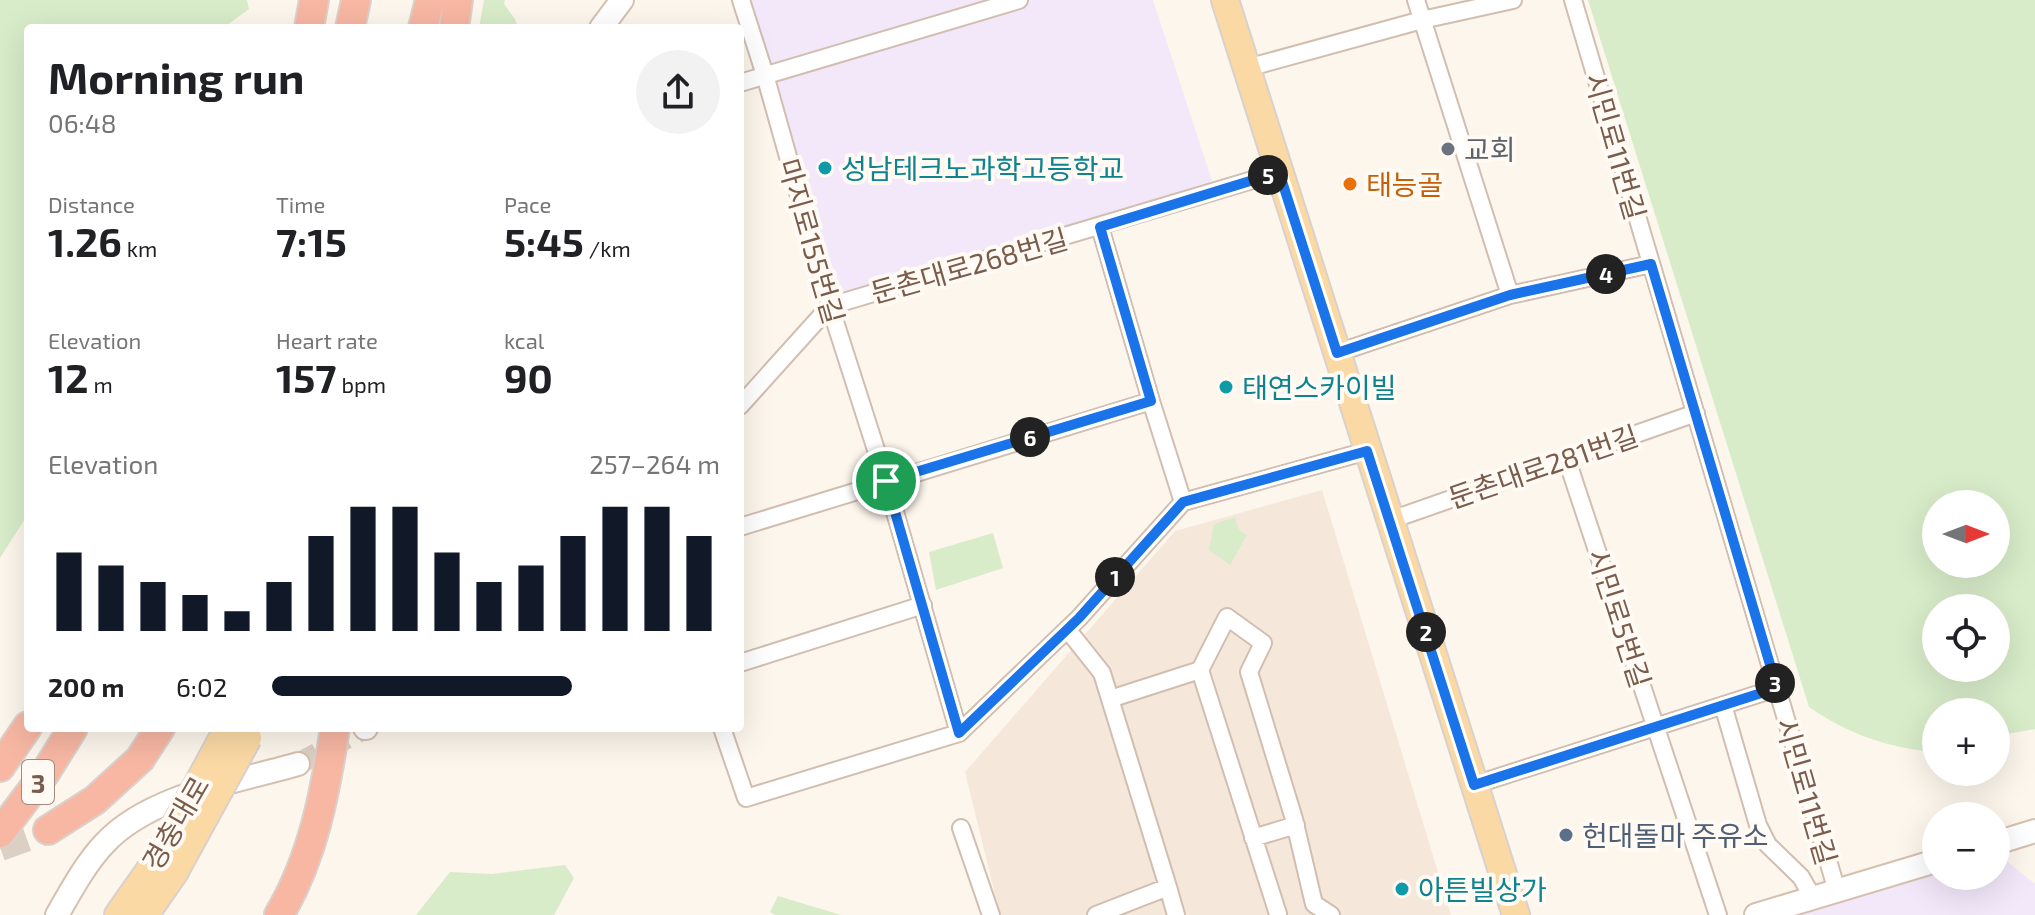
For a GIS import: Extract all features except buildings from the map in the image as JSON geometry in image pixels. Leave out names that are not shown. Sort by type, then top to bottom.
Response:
[{"type":"highway","points":[[310,24],[314,0]]},
{"type":"highway","points":[[351,24],[356,0]]},
{"type":"highway","points":[[424,24],[432,0]]},
{"type":"highway","points":[[453,24],[456,0]]},
{"type":"highway","name":"3","points":[[0,767],[24,732]]},
{"type":"highway","name":"3","points":[[0,833],[45,773],[71,732]]},
{"type":"highway","points":[[48,830],[95,800],[140,759],[157,732]]},
{"type":"highway","points":[[279,915],[291,895],[312,841],[327,781],[334,732]]},
{"type":"main road","points":[[430,24],[432,0]]},
{"type":"main road","points":[[1225,0],[1516,915]]},
{"type":"main road","name":"경충대로","points":[[145,915],[165,867],[242,732]]},
{"type":"main road","points":[[57,915],[78,879],[106,842],[141,814],[172,801],[298,764]]},
{"type":"main road","points":[[2010,839],[2035,831]]},
{"type":"main road","points":[[1756,915],[1922,865]]},
{"type":"main road","name":"경충대로","points":[[118,915],[165,867]]},
{"type":"street","name":"마지로155번길","points":[[741,0],[959,733]]},
{"type":"street","points":[[744,82],[1019,0]]},
{"type":"street","points":[[1416,0],[1510,295]]},
{"type":"street","points":[[1247,68],[1422,20],[1513,0]]},
{"type":"street","name":"시민로11번길","points":[[1573,0],[1837,891]]},
{"type":"street","name":"둔촌대로268번길","points":[[830,306],[1279,172]]},
{"type":"street","name":"둔촌대로268번길","points":[[1100,227],[1183,502]]},
{"type":"street","points":[[1337,353],[1510,295],[1651,264]]},
{"type":"street","points":[[744,402],[830,306]]},
{"type":"street","points":[[744,526],[1151,401]]},
{"type":"street","name":"둔촌대로281번길","points":[[1391,520],[1696,413]]},
{"type":"street","points":[[723,732],[746,798],[959,733],[1067,629],[1183,502],[1367,451]]},
{"type":"street","name":"시민로5번길","points":[[1566,457],[1718,915]]},
{"type":"street","points":[[744,662],[923,605]]},
{"type":"street","points":[[1278,914],[1200,670],[1227,617],[1263,643],[1249,672],[1296,825],[1314,904],[1331,915]]},
{"type":"street","points":[[1067,629],[1102,673],[1176,915]]},
{"type":"street","points":[[1110,699],[1200,670]]},
{"type":"street","points":[[1474,785],[1777,688]]},
{"type":"street","points":[[1723,705],[1758,825],[1768,845],[1801,877],[1813,898]]},
{"type":"street","points":[[1253,838],[1296,825]]},
{"type":"street","points":[[961,828],[991,915]]},
{"type":"street","points":[[1096,915],[1168,887]]},
{"type":"shaded area","points":[[741,0],[1153,0],[1215,190],[830,306]]},
{"type":"shaded area","points":[[1322,490],[1451,915],[1000,915],[965,772],[1175,531]]},
{"type":"shaded area","points":[[2010,864],[2035,884],[2035,915],[1797,915],[1922,877],[1922,890],[2010,890]]},
{"type":"green space","points":[[0,0],[247,0],[249,9],[228,24],[24,24],[24,520],[0,558]]},
{"type":"green space","points":[[484,0],[505,0],[504,4],[517,24],[480,24]]},
{"type":"green space","points":[[1588,0],[2035,0],[2035,729],[2010,733],[2010,698],[1922,698],[1922,750],[1868,738],[1838,725],[1809,707]]},
{"type":"green space","points":[[1235,517],[1239,530],[1247,535],[1230,565],[1209,550],[1214,524]]},
{"type":"green space","points":[[993,533],[1003,568],[936,590],[929,552]]},
{"type":"green space","points":[[565,865],[574,878],[554,915],[416,915],[450,872],[492,874]]},
{"type":"green space","points":[[778,896],[841,915],[775,915],[770,912]]},
{"type":"tunnel","points":[[298,764],[358,732]]},
{"type":"tunnel","points":[[0,847],[48,830]]},
{"type":"place","name":"교회","points":[[1448,149]]},
{"type":"place","name":"성남테크노과학고등학교","points":[[825,168]]},
{"type":"place","name":"태능골","points":[[1350,184]]},
{"type":"place","name":"태연스카이빌","points":[[1226,387]]},
{"type":"place","name":"헌대돌마 주유소","points":[[1566,835]]},
{"type":"place","name":"아튼빌상가","points":[[1402,889]]},
{"type":"route","points":[[1279,172],[1337,353],[1510,295],[1651,264],[1777,688],[1474,785],[1367,451],[1183,502],[1079,618],[959,733],[886,481],[1151,401],[1100,227],[1279,172]]}]
